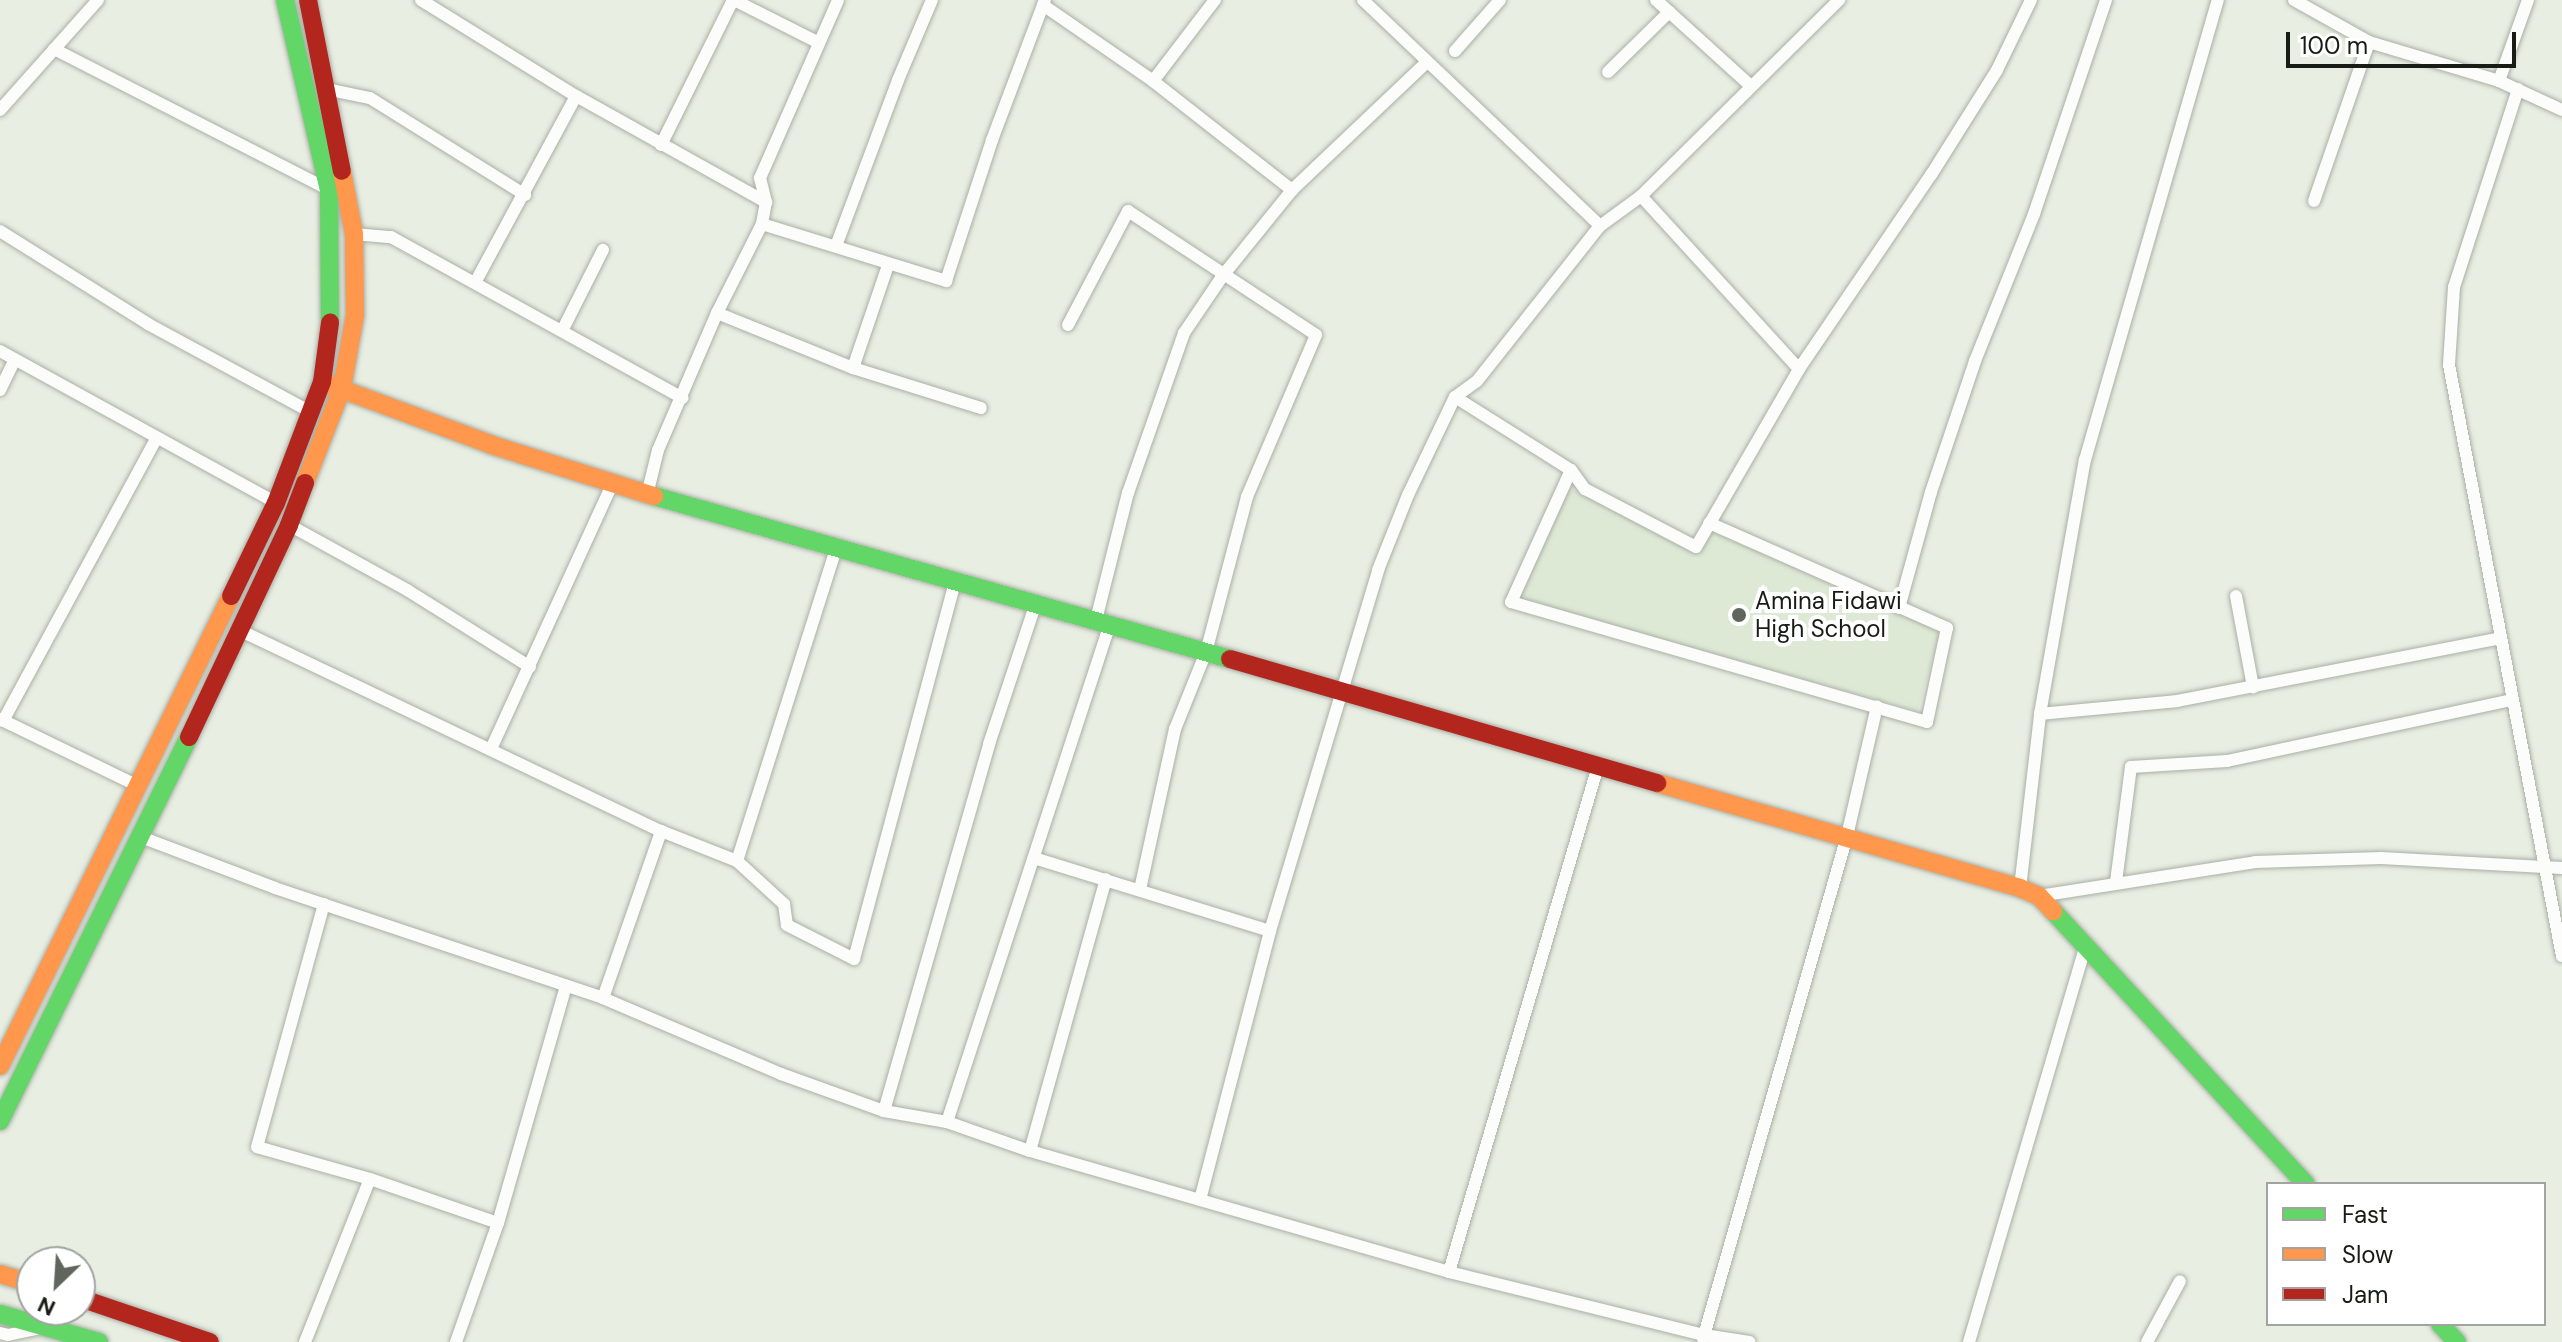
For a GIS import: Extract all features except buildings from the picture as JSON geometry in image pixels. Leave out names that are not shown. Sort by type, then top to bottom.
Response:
[{"type":"main road","points":[[0,1066],[276,503],[322,382],[330,322],[332,229],[329,190],[285,0]]},
{"type":"main road","points":[[0,1121],[141,837],[237,629],[289,525],[309,481],[342,388],[355,315],[354,234],[308,0]]},
{"type":"main road","points":[[322,382],[492,445],[612,485],[956,579],[2020,888],[2039,896],[2304,1182]]},
{"type":"main road","points":[[96,1303],[210,1342]]},
{"type":"main road","points":[[0,1314],[99,1342]]},
{"type":"main road","points":[[2442,1326],[2457,1342]]},
{"type":"street","points":[[0,110],[98,0]]},
{"type":"street","points":[[421,0],[576,96],[766,202]]},
{"type":"street","points":[[661,145],[733,0],[817,42]]},
{"type":"street","points":[[647,495],[658,450],[717,313],[762,224],[766,202],[760,178],[838,0]]},
{"type":"street","points":[[836,246],[898,80],[932,0]]},
{"type":"street","points":[[1153,81],[1215,0]]},
{"type":"street","points":[[1363,0],[1600,226]]},
{"type":"street","points":[[1455,51],[1500,0]]},
{"type":"street","points":[[1656,0],[1751,86]]},
{"type":"street","points":[[1200,1200],[1270,931],[1378,570],[1408,495],[1455,397],[1477,381],[1600,226],[1641,196],[1839,0]]},
{"type":"street","points":[[1455,397],[1571,470],[1585,489],[1696,547],[1799,369],[1981,96],[2031,0]]},
{"type":"street","points":[[1899,608],[1931,492],[1965,390],[2034,214],[2106,0]]},
{"type":"street","points":[[2020,888],[2040,714],[2085,460],[2218,0]]},
{"type":"street","points":[[2294,0],[2369,42],[2499,81],[2562,110]]},
{"type":"street","points":[[2499,81],[2528,0]]},
{"type":"street","points":[[762,224],[946,281],[992,140],[1044,2],[1153,81],[1292,190]]},
{"type":"street","points":[[1608,72],[1669,12]]},
{"type":"street","points":[[2314,201],[2369,42]]},
{"type":"street","points":[[54,49],[329,190]]},
{"type":"street","points":[[947,1122],[1034,858],[1103,622],[1128,493],[1158,398],[1184,333],[1224,274],[1292,190],[1427,62]]},
{"type":"street","points":[[326,89],[370,98],[525,195]]},
{"type":"street","points":[[2518,89],[2454,287],[2449,365],[2562,956]]},
{"type":"street","points":[[476,281],[576,96]]},
{"type":"street","points":[[1641,196],[1799,369]]},
{"type":"street","points":[[1068,325],[1128,211],[1316,335],[1247,497],[1206,652],[1175,729],[1140,889]]},
{"type":"street","points":[[0,231],[148,324],[311,412]]},
{"type":"street","points":[[354,234],[391,237],[476,281],[683,398]]},
{"type":"street","points":[[562,331],[603,250]]},
{"type":"street","points":[[853,368],[888,265]]},
{"type":"street","points":[[717,313],[853,368],[981,408]]},
{"type":"street","points":[[0,351],[276,503]]},
{"type":"street","points":[[0,390],[15,359]]},
{"type":"street","points":[[136,785],[2,720],[156,439]]},
{"type":"street","points":[[1571,470],[1511,602],[1927,722],[1947,628],[1709,523]]},
{"type":"street","points":[[491,749],[612,485]]},
{"type":"street","points":[[289,525],[407,590],[530,667]]},
{"type":"street","points":[[737,861],[837,545]]},
{"type":"street","points":[[237,629],[661,831],[737,861],[784,904],[787,925],[854,959],[956,579]]},
{"type":"street","points":[[2236,596],[2253,687]]},
{"type":"street","points":[[884,1111],[989,744],[1036,603]]},
{"type":"street","points":[[2040,714],[2177,701],[2500,638]]},
{"type":"street","points":[[2116,882],[2131,767],[2227,761],[2512,700]]},
{"type":"street","points":[[1703,1338],[1847,836],[1877,706]]},
{"type":"street","points":[[1449,1272],[1598,766]]},
{"type":"street","points":[[603,998],[661,831]]},
{"type":"street","points":[[141,837],[324,904],[603,998],[781,1074],[884,1111],[947,1122],[1030,1151],[1449,1272],[1703,1338],[1749,1342]]},
{"type":"street","points":[[1034,858],[1270,931]]},
{"type":"street","points":[[2039,896],[2270,861],[2381,858],[2562,868]]},
{"type":"street","points":[[1030,1151],[1106,879]]},
{"type":"street","points":[[324,904],[257,1147],[370,1179],[498,1223]]},
{"type":"street","points":[[1969,1342],[2085,949]]},
{"type":"street","points":[[456,1342],[498,1223],[566,986]]},
{"type":"street","points":[[305,1342],[370,1179]]},
{"type":"street","points":[[2147,1342],[2180,1281]]},
{"type":"street","points":[[0,1333],[8,1335],[43,1328]]},
{"type":"shaded area","name":"Amina Fidawi High School","points":[[1568,487],[1698,553],[1712,526],[1940,632],[1918,711],[1515,599]]},
{"type":"traffic: fast","points":[[285,0],[329,190],[330,323]]},
{"type":"traffic: fast","points":[[654,496],[1230,659]]},
{"type":"traffic: fast","points":[[0,1121],[189,737]]},
{"type":"traffic: fast","points":[[2053,911],[2304,1182]]},
{"type":"traffic: fast","points":[[0,1314],[99,1342]]},
{"type":"traffic: fast","points":[[2442,1326],[2457,1342]]},
{"type":"traffic: slow","points":[[305,483],[342,388],[355,315],[354,234],[342,171]]},
{"type":"traffic: slow","points":[[322,382],[492,445],[654,496]]},
{"type":"traffic: slow","points":[[0,1066],[231,596]]},
{"type":"traffic: slow","points":[[1657,783],[2020,888],[2039,896],[2053,911]]},
{"type":"traffic: slow","points":[[0,1274],[16,1279]]},
{"type":"traffic: jam","points":[[308,0],[342,171]]},
{"type":"traffic: jam","points":[[231,596],[276,503],[322,382],[330,323]]},
{"type":"traffic: jam","points":[[189,737],[289,525],[305,483]]},
{"type":"traffic: jam","points":[[1230,659],[1657,783]]},
{"type":"traffic: jam","points":[[96,1303],[210,1342]]},
{"type":"place","name":"Amina Fidawi High School","points":[[1739,615]]}]
